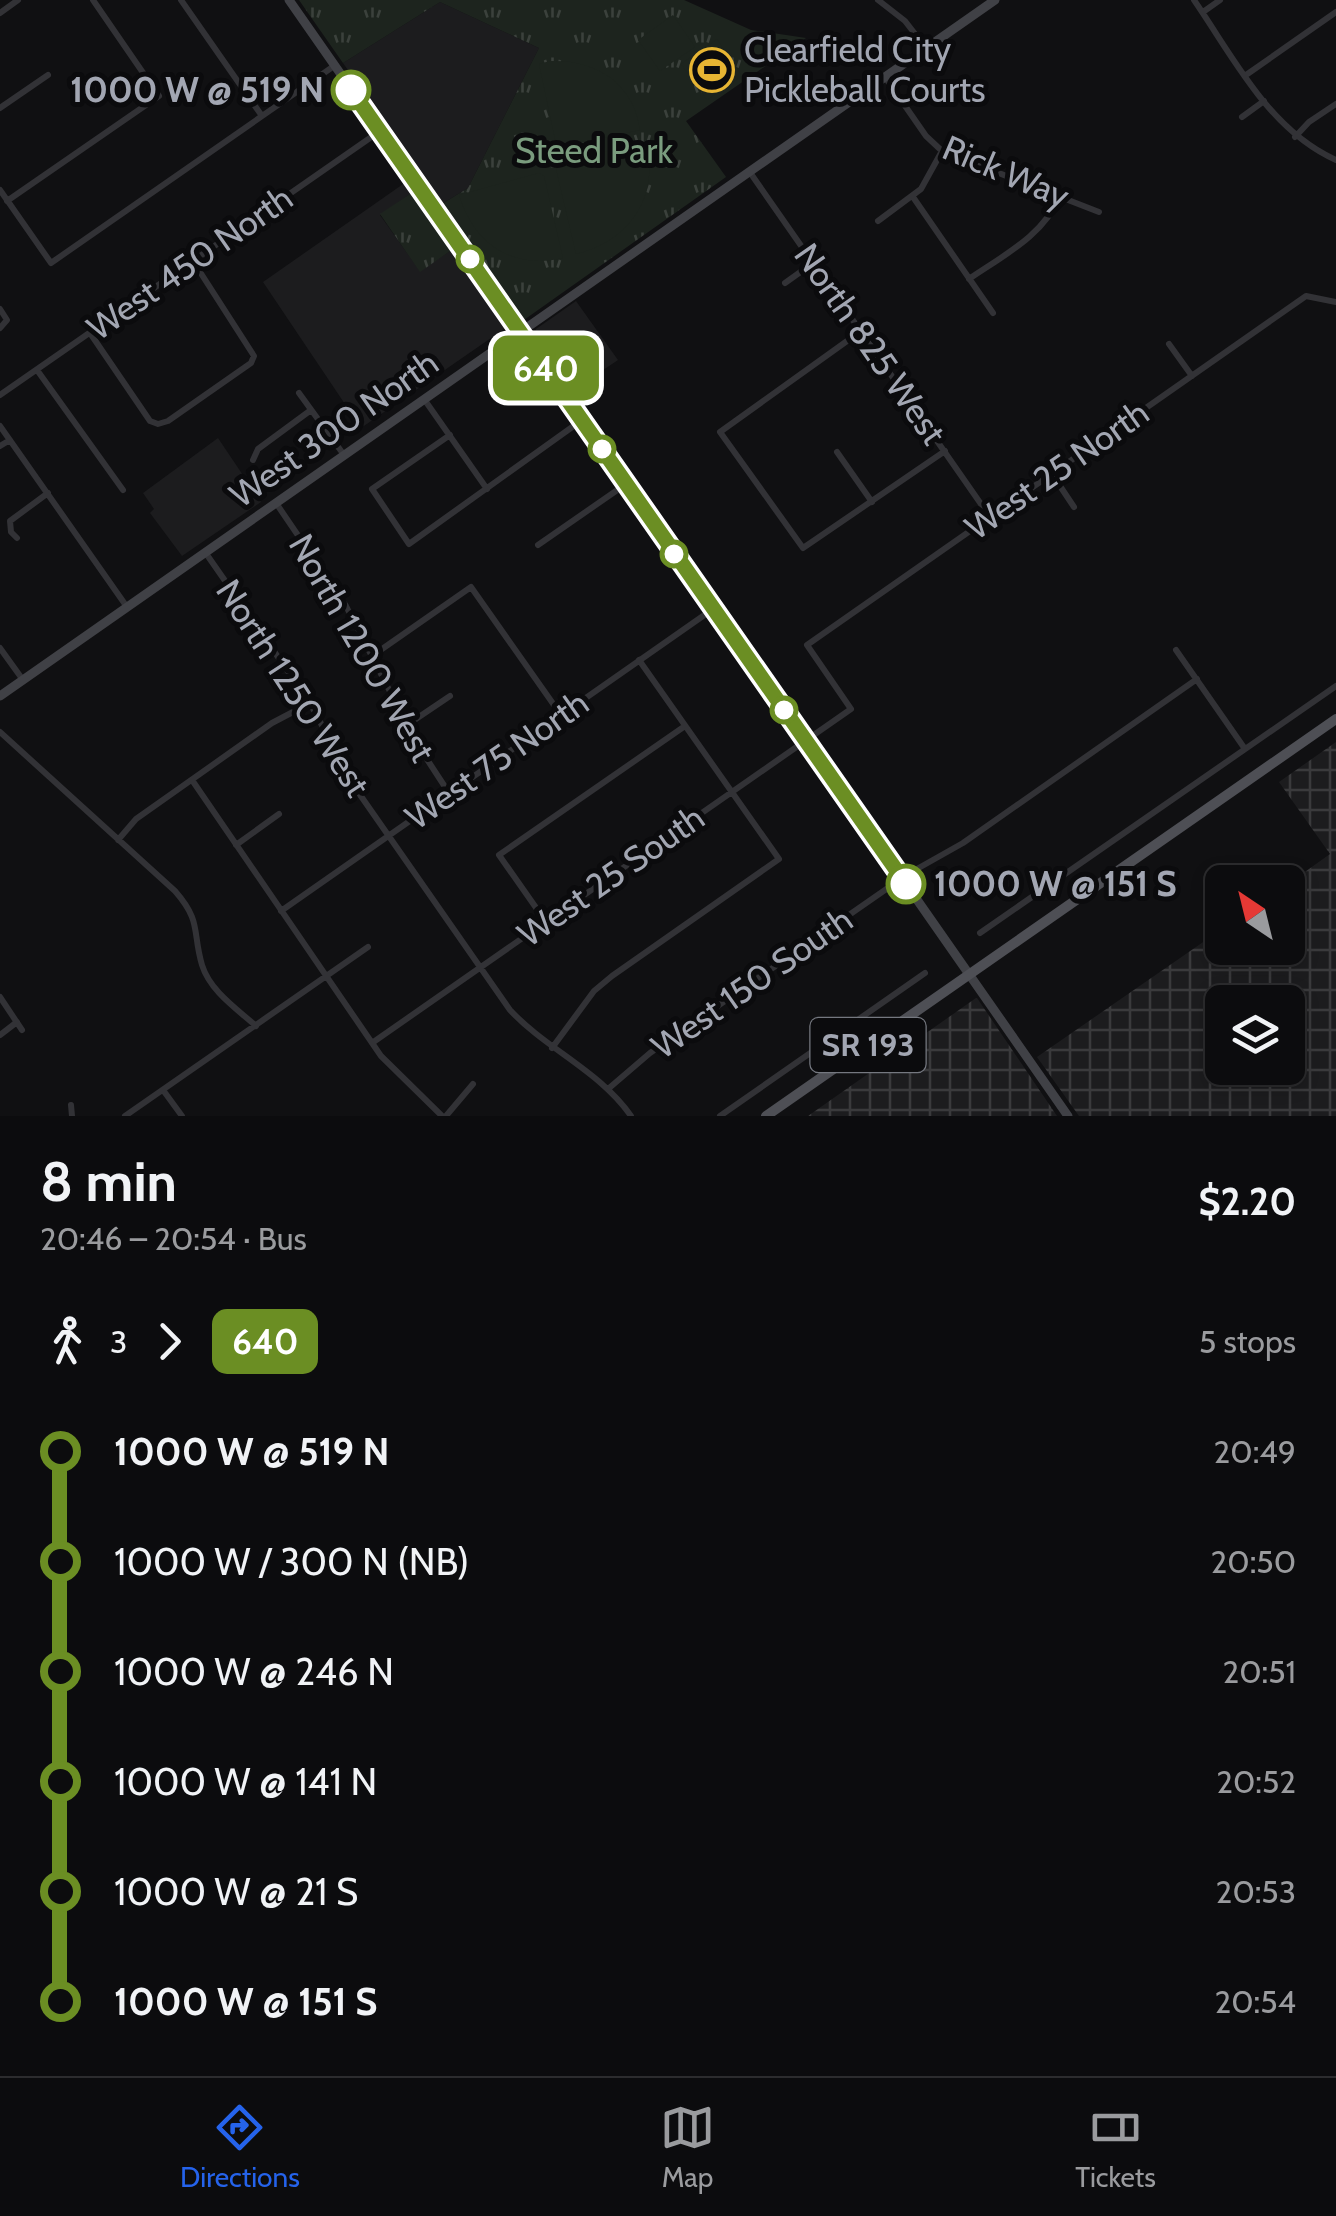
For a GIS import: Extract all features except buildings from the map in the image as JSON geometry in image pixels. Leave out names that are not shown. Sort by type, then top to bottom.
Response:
[{"type":"main road","points":[[288,0],[1068,1116]]},
{"type":"main road","name":"West 300 North","points":[[0,696],[995,0]]},
{"type":"main road","name":"SR 193","points":[[766,1116],[1336,719]]},
{"type":"street","points":[[0,13],[18,0]]},
{"type":"street","points":[[7,201],[159,96],[92,0]]},
{"type":"street","points":[[181,0],[262,116]]},
{"type":"street","points":[[878,0],[904,21],[926,48]]},
{"type":"street","points":[[1194,0],[1264,101],[1295,137],[1336,160]]},
{"type":"street","points":[[1202,12],[1220,0]]},
{"type":"street","points":[[1246,74],[1336,12]]},
{"type":"street","points":[[0,190],[50,263],[335,66]]},
{"type":"street","points":[[0,108],[48,75]]},
{"type":"street","name":"Rick Way","points":[[885,76],[926,136],[942,151],[1099,212]]},
{"type":"street","points":[[1242,116],[1264,101]]},
{"type":"street","points":[[1295,137],[1336,104]]},
{"type":"street","name":"West 450 North","points":[[0,396],[380,131]]},
{"type":"street","points":[[878,222],[913,197],[930,177],[942,151]]},
{"type":"street","name":"North 825 West","points":[[749,172],[990,516]]},
{"type":"street","points":[[970,279],[1037,232],[1052,215],[1060,196]]},
{"type":"street","points":[[913,197],[993,313]]},
{"type":"street","points":[[90,332],[150,421],[168,421],[254,356],[193,261]]},
{"type":"street","points":[[785,283],[813,263]]},
{"type":"street","name":"West 25 North","points":[[851,709],[808,645],[1306,296],[1336,302]]},
{"type":"street","points":[[0,310],[8,320],[0,328]]},
{"type":"street","points":[[861,331],[720,432],[803,548],[945,451]]},
{"type":"street","points":[[1169,344],[1192,376]]},
{"type":"street","points":[[37,370],[124,490]]},
{"type":"street","points":[[299,393],[344,455]]},
{"type":"street","points":[[424,399],[487,489]]},
{"type":"street","points":[[253,460],[258,449],[311,410]]},
{"type":"street","points":[[450,435],[372,489],[409,544],[582,420]]},
{"type":"street","points":[[0,426],[127,607]]},
{"type":"street","points":[[0,446],[10,440]]},
{"type":"street","points":[[837,452],[872,502]]},
{"type":"street","points":[[1052,474],[1074,507]]},
{"type":"street","points":[[538,545],[626,484]]},
{"type":"street","points":[[17,538],[11,532],[10,521],[48,493]]},
{"type":"street","name":"North 1200 West","points":[[276,503],[334,586],[407,725],[449,793]]},
{"type":"street","name":"North 1250 West","points":[[205,552],[310,704],[356,789],[510,1010],[552,1048],[608,1089],[631,1116]]},
{"type":"street","points":[[372,656],[472,587],[561,714]]},
{"type":"street","name":"West 75 North","points":[[281,911],[712,608]]},
{"type":"street","points":[[0,648],[23,680]]},
{"type":"street","points":[[1176,650],[1245,749]]},
{"type":"street","points":[[552,1048],[586,1001],[612,976],[778,860],[639,660]]},
{"type":"street","name":"West 150 South","points":[[608,1089],[650,1053],[926,861],[963,843],[1197,680]]},
{"type":"street","points":[[980,933],[1336,686]]},
{"type":"street","points":[[407,725],[450,696]]},
{"type":"street","points":[[118,840],[136,819],[272,724],[310,704]]},
{"type":"street","name":"West 25 South","points":[[372,1044],[851,709]]},
{"type":"street","points":[[546,922],[500,855],[685,726]]},
{"type":"street","points":[[0,732],[187,904],[196,920],[202,966],[212,983],[256,1026]]},
{"type":"street","points":[[192,780],[394,1072],[444,1116],[474,1084]]},
{"type":"street","points":[[236,846],[280,814]]},
{"type":"street","points":[[126,1116],[368,947]]},
{"type":"street","points":[[720,1116],[925,973]]},
{"type":"street","points":[[0,997],[20,1026],[0,1034]]},
{"type":"street","points":[[163,1090],[182,1116]]},
{"type":"street","points":[[71,1105],[72,1116]]},
{"type":"shaded area","points":[[440,2],[539,48],[468,188],[442,204],[343,63]]},
{"type":"shaded area","points":[[406,182],[413,192],[380,215],[420,271],[453,249],[505,323],[504,329],[361,428],[263,282]]},
{"type":"shaded area","points":[[576,301],[618,360],[572,391],[534,337],[536,329]]},
{"type":"shaded area","points":[[218,438],[261,502],[182,556],[150,513],[154,509],[143,493]]},
{"type":"shaded area","points":[[1336,742],[1336,1116],[1079,1116],[1037,1057],[1205,941],[1205,965],[1305,965],[1305,872],[1330,854],[1279,782]]},
{"type":"shaded area","points":[[976,998],[1057,1116],[808,1116]]},
{"type":"green space","name":"Steed Park","points":[[299,0],[684,0],[751,30],[806,38],[686,121],[726,177],[521,322],[442,204],[468,188],[539,48],[440,2],[343,63]]},
{"type":"green space","name":"Clearfield City Pickleball Courts","points":[[673,15],[695,47],[660,71],[638,40]]},
{"type":"green space","name":"Clearfield City Pickleball Courts","points":[[717,39],[742,76],[707,100],[681,64]]},
{"type":"green space","points":[[539,64],[582,64],[610,77],[630,99],[640,130],[561,147],[556,144]]},
{"type":"green space","points":[[646,142],[649,180],[636,213],[612,239],[576,254],[556,169],[559,162]]},
{"type":"green space","points":[[539,173],[544,176],[563,258],[527,260],[498,249],[474,227],[459,195]]},
{"type":"green space","points":[[413,192],[453,249],[420,272],[380,214]]},
{"type":"bus line","name":"640","points":[[351,90],[906,884]]},
{"type":"place","name":"Clearfield City Pickleball Courts","points":[[712,70]]},
{"type":"place","name":"1000 W @ 519 N","points":[[351,90]]},
{"type":"place","name":"1000 W @ 151 S","points":[[906,884]]}]
